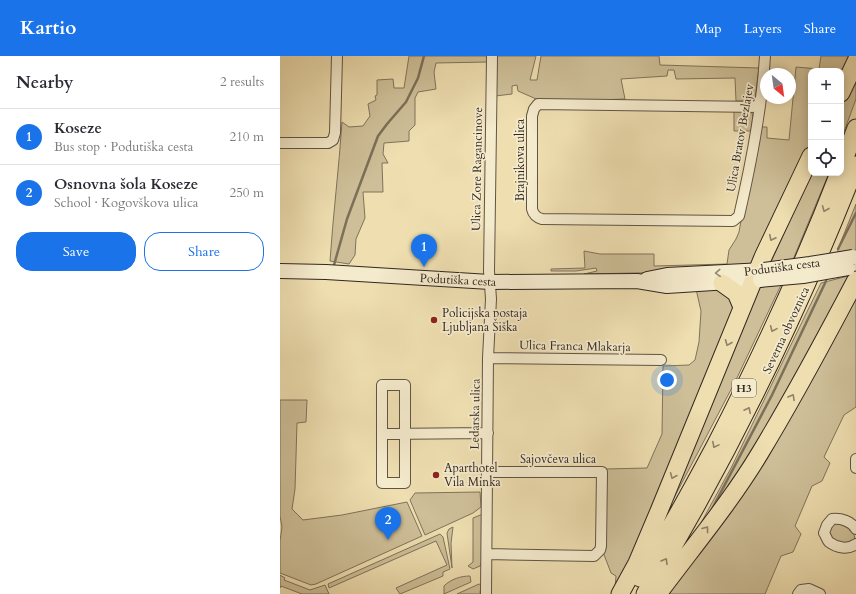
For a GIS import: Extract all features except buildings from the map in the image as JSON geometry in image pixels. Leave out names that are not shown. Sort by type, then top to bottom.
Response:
[{"type":"highway","points":[[844,87],[856,61]]},
{"type":"highway","points":[[844,160],[856,128]]},
{"type":"highway","points":[[620,594],[657,517],[742,307],[758,275],[808,163]]},
{"type":"highway","name":"Severna obvoznica","points":[[645,594],[711,481],[758,390],[807,284],[856,165]]},
{"type":"highway","name":"Severna obvoznica","points":[[630,594],[688,495],[750,378],[798,272],[838,176]]},
{"type":"highway","points":[[658,594],[712,522],[759,454],[828,334],[854,265]]},
{"type":"highway","points":[[722,283],[736,293],[742,307]]},
{"type":"main road","name":"Podutiška cesta","points":[[636,281],[667,275],[803,276],[854,265]]},
{"type":"main road","name":"Podutiška cesta","points":[[280,271],[326,272],[490,282],[636,281],[667,286],[722,283],[758,275]]},
{"type":"street","points":[[280,143],[328,143],[333,140],[335,133],[337,56]]},
{"type":"street","name":"Ulica Bratov Bezlajev","points":[[733,221],[739,216],[746,186],[759,107],[765,56]]},
{"type":"street","name":"Ulica Zore Ragancinove","points":[[490,282],[492,57]]},
{"type":"street","name":"Brajnikova ulica","points":[[733,221],[539,218],[535,215],[532,209],[532,116],[534,109],[538,104],[759,107]]},
{"type":"street","name":"Ledarska ulica","points":[[486,594],[488,358],[491,299],[490,282]]},
{"type":"street","name":"Ulica Franca Mlakarja","points":[[488,358],[661,360]]},
{"type":"street","points":[[382,385],[405,385],[405,433],[405,483],[382,483],[382,385]]},
{"type":"street","points":[[382,434],[488,433]]},
{"type":"street","points":[[856,459],[856,468]]},
{"type":"street","name":"Sajovčeva ulica","points":[[487,472],[602,472],[601,546],[600,550],[594,556],[487,554]]},
{"type":"street","points":[[856,529],[854,525],[840,518],[832,519],[827,525],[824,533],[828,541],[844,548],[856,544]]},
{"type":"street","points":[[798,594],[801,590],[809,589],[820,594]]},
{"type":"shaded area","points":[[409,56],[489,56],[488,62],[436,63],[434,72],[436,89],[418,92],[415,98],[415,125],[409,131],[409,141],[384,143],[383,154],[388,163],[382,163],[383,192],[363,192],[365,218],[356,239],[355,255],[349,264],[330,261],[342,122],[349,127],[363,126],[370,116],[368,104],[376,100],[377,80],[393,79],[394,88],[404,88]]},
{"type":"shaded area","points":[[495,56],[536,56],[530,80],[537,80],[541,56],[659,56],[660,65],[759,68],[755,99],[749,101],[736,101],[735,78],[676,79],[674,70],[668,70],[667,76],[621,79],[625,99],[543,102],[518,91],[517,85],[512,86],[512,94],[495,96]]},
{"type":"shaded area","points":[[821,56],[854,56],[844,78],[844,68],[819,68]]},
{"type":"shaded area","points":[[796,67],[808,68],[808,155],[752,262],[747,266],[683,272],[584,274],[597,271],[596,268],[576,271],[551,271],[551,269],[585,268],[584,251],[600,254],[654,254],[654,266],[727,264],[729,250],[739,232],[758,127],[767,127],[767,138],[789,140],[792,104],[796,104]]},
{"type":"shaded area","points":[[856,71],[856,99],[844,132],[844,104],[844,97]]},
{"type":"shaded area","points":[[734,110],[751,111],[753,116],[751,131],[734,131]]},
{"type":"shaded area","points":[[810,176],[828,176],[792,262],[771,262]]},
{"type":"shaded area","points":[[856,204],[856,250],[837,254],[840,244]]},
{"type":"shaded area","points":[[852,275],[771,423],[690,543],[731,468],[821,283]]},
{"type":"shaded area","points":[[781,285],[735,382],[666,513],[752,297],[760,287]]},
{"type":"shaded area","points":[[696,289],[726,290],[736,301],[641,542],[615,588],[616,576],[611,573],[603,552],[605,469],[647,468],[662,434],[663,366],[689,365],[695,360],[699,342],[701,311]]},
{"type":"shaded area","points":[[856,297],[856,407],[844,415],[824,457],[830,463],[822,481],[812,486],[795,526],[801,534],[793,552],[781,556],[765,594],[665,594]]},
{"type":"shaded area","points":[[280,400],[307,400],[306,422],[297,423],[295,489],[292,509],[303,520],[342,515],[407,502],[422,536],[316,584],[311,585],[280,573],[280,541],[282,527],[280,516]]},
{"type":"shaded area","points":[[480,492],[481,507],[473,513],[425,535],[410,500],[415,493]]},
{"type":"shaded area","points":[[483,514],[482,561],[480,566],[473,569],[468,566],[473,562],[473,518]]},
{"type":"shaded area","points":[[837,522],[852,530],[855,540],[843,545],[831,537],[828,533],[831,525]]},
{"type":"shaded area","points":[[453,527],[451,543],[452,568],[447,533],[449,529]]},
{"type":"shaded area","points":[[440,534],[443,537],[450,569],[443,572],[443,576],[400,594],[396,588],[447,565],[436,541],[329,588],[328,584]]},
{"type":"shaded area","points":[[280,575],[285,578],[284,580],[310,590],[325,585],[329,594],[302,594],[281,586],[280,588]]},
{"type":"shaded area","points":[[470,576],[471,582],[444,594],[444,586],[450,581],[460,577]]},
{"type":"shaded area","points":[[479,584],[481,585],[480,593],[482,592],[482,594],[457,594]]},
{"type":"waterway","points":[[334,265],[347,219],[378,136],[406,102],[418,78],[424,56]]},
{"type":"waterway","points":[[838,249],[856,213]]},
{"type":"waterway","points":[[712,509],[772,395],[826,281]]},
{"type":"place","name":"Koseze","points":[[424,267]]},
{"type":"place","name":"Policijska postaja Ljubljana Šiška","points":[[434,320]]},
{"type":"place","name":"Aparthotel Vila Minka","points":[[436,475]]},
{"type":"place","name":"Osnovna šola Koseze","points":[[388,540]]}]
